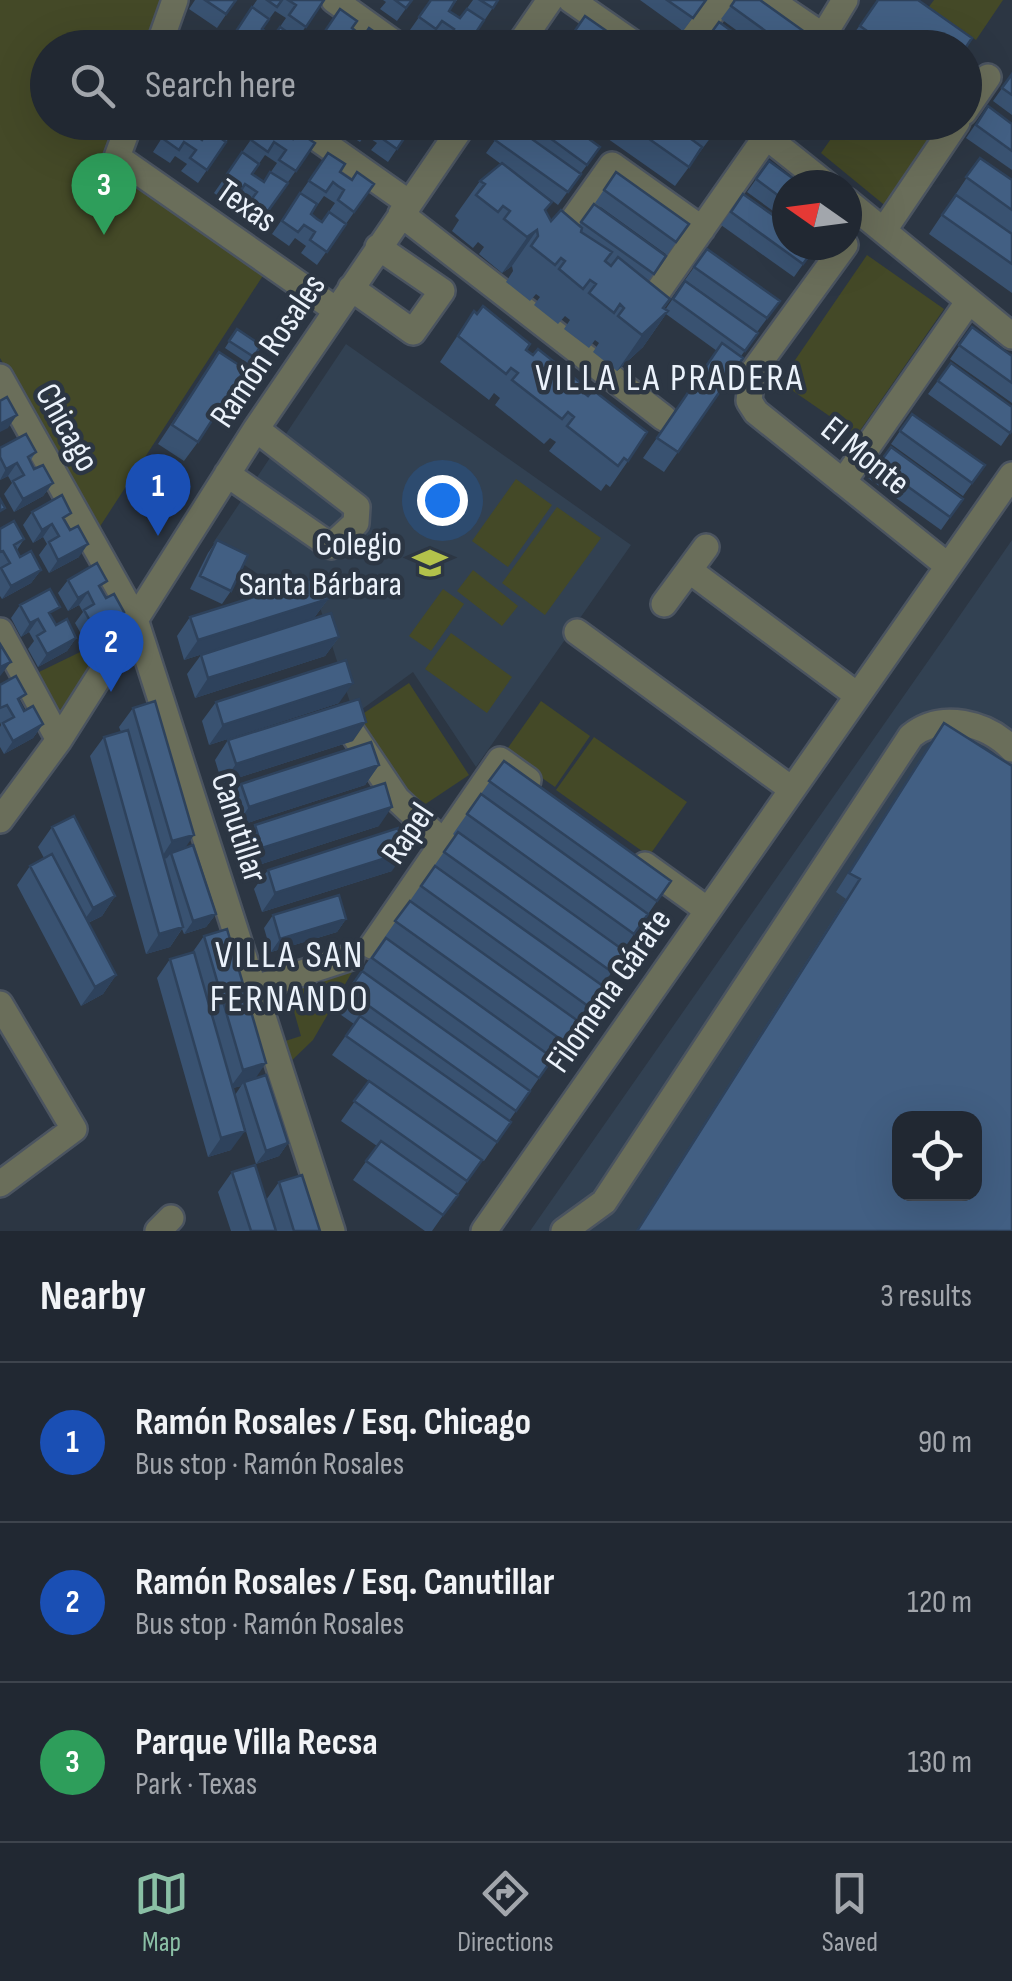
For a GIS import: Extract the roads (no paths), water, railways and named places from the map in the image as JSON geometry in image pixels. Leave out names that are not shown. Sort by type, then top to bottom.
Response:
[{"type":"street","points":[[164,30],[175,0]]},
{"type":"street","points":[[334,0],[376,30]]},
{"type":"street","points":[[529,30],[550,0]]},
{"type":"street","points":[[570,0],[614,30]]},
{"type":"street","points":[[699,30],[721,0]]},
{"type":"street","points":[[770,0],[813,30]]},
{"type":"street","points":[[826,30],[845,0]]},
{"type":"street","points":[[982,86],[988,77]]},
{"type":"street","name":"Texas","points":[[124,140],[118,157],[343,299],[413,332],[442,291],[378,247]]},
{"type":"street","points":[[317,140],[664,418]]},
{"type":"street","name":"Ramón Rosales","points":[[0,820],[60,740],[134,616],[256,429],[452,140]]},
{"type":"street","points":[[646,310],[702,229],[751,140]]},
{"type":"street","points":[[770,140],[808,170]]},
{"type":"street","name":"El Monte","points":[[866,216],[940,140]]},
{"type":"street","points":[[575,217],[612,165],[702,229]]},
{"type":"street","points":[[866,216],[1012,336]]},
{"type":"street","name":"El Monte","points":[[834,260],[752,373],[748,401],[756,412],[948,566]]},
{"type":"street","points":[[843,482],[969,300]]},
{"type":"street","name":"Chicago","points":[[0,378],[134,616]]},
{"type":"street","points":[[227,474],[331,546],[356,523],[357,507],[256,429]]},
{"type":"street","name":"Filomena Gárate","points":[[484,1231],[1012,475]]},
{"type":"street","points":[[664,604],[706,548]]},
{"type":"street","points":[[689,570],[857,695]]},
{"type":"street","name":"Canutillar","points":[[134,616],[332,1231]]},
{"type":"street","points":[[0,631],[60,740]]},
{"type":"street","points":[[577,632],[790,788]]},
{"type":"street","points":[[564,1231],[604,1202],[912,736],[937,724],[970,724],[1012,748]]},
{"type":"street","points":[[352,732],[397,799],[444,842]]},
{"type":"street","name":"Rapel","points":[[256,988],[362,952],[500,760],[550,796]]},
{"type":"street","points":[[625,850],[706,909]]},
{"type":"street","points":[[0,1184],[74,1130],[2,1014]]},
{"type":"place","name":"Parque Villa Recsa","points":[[104,235]]},
{"type":"place","name":"Ramón Rosales / Esq. Chicago","points":[[158,536]]},
{"type":"place","name":"Colegio Santa Bárbara","points":[[430,563]]},
{"type":"place","name":"Ramón Rosales / Esq. Canutillar","points":[[111,692]]},
{"type":"district","name":"VILLA LA PRADERA","points":[[670,377]]},
{"type":"district","name":"VILLA SAN FERNANDO","points":[[290,976]]}]
